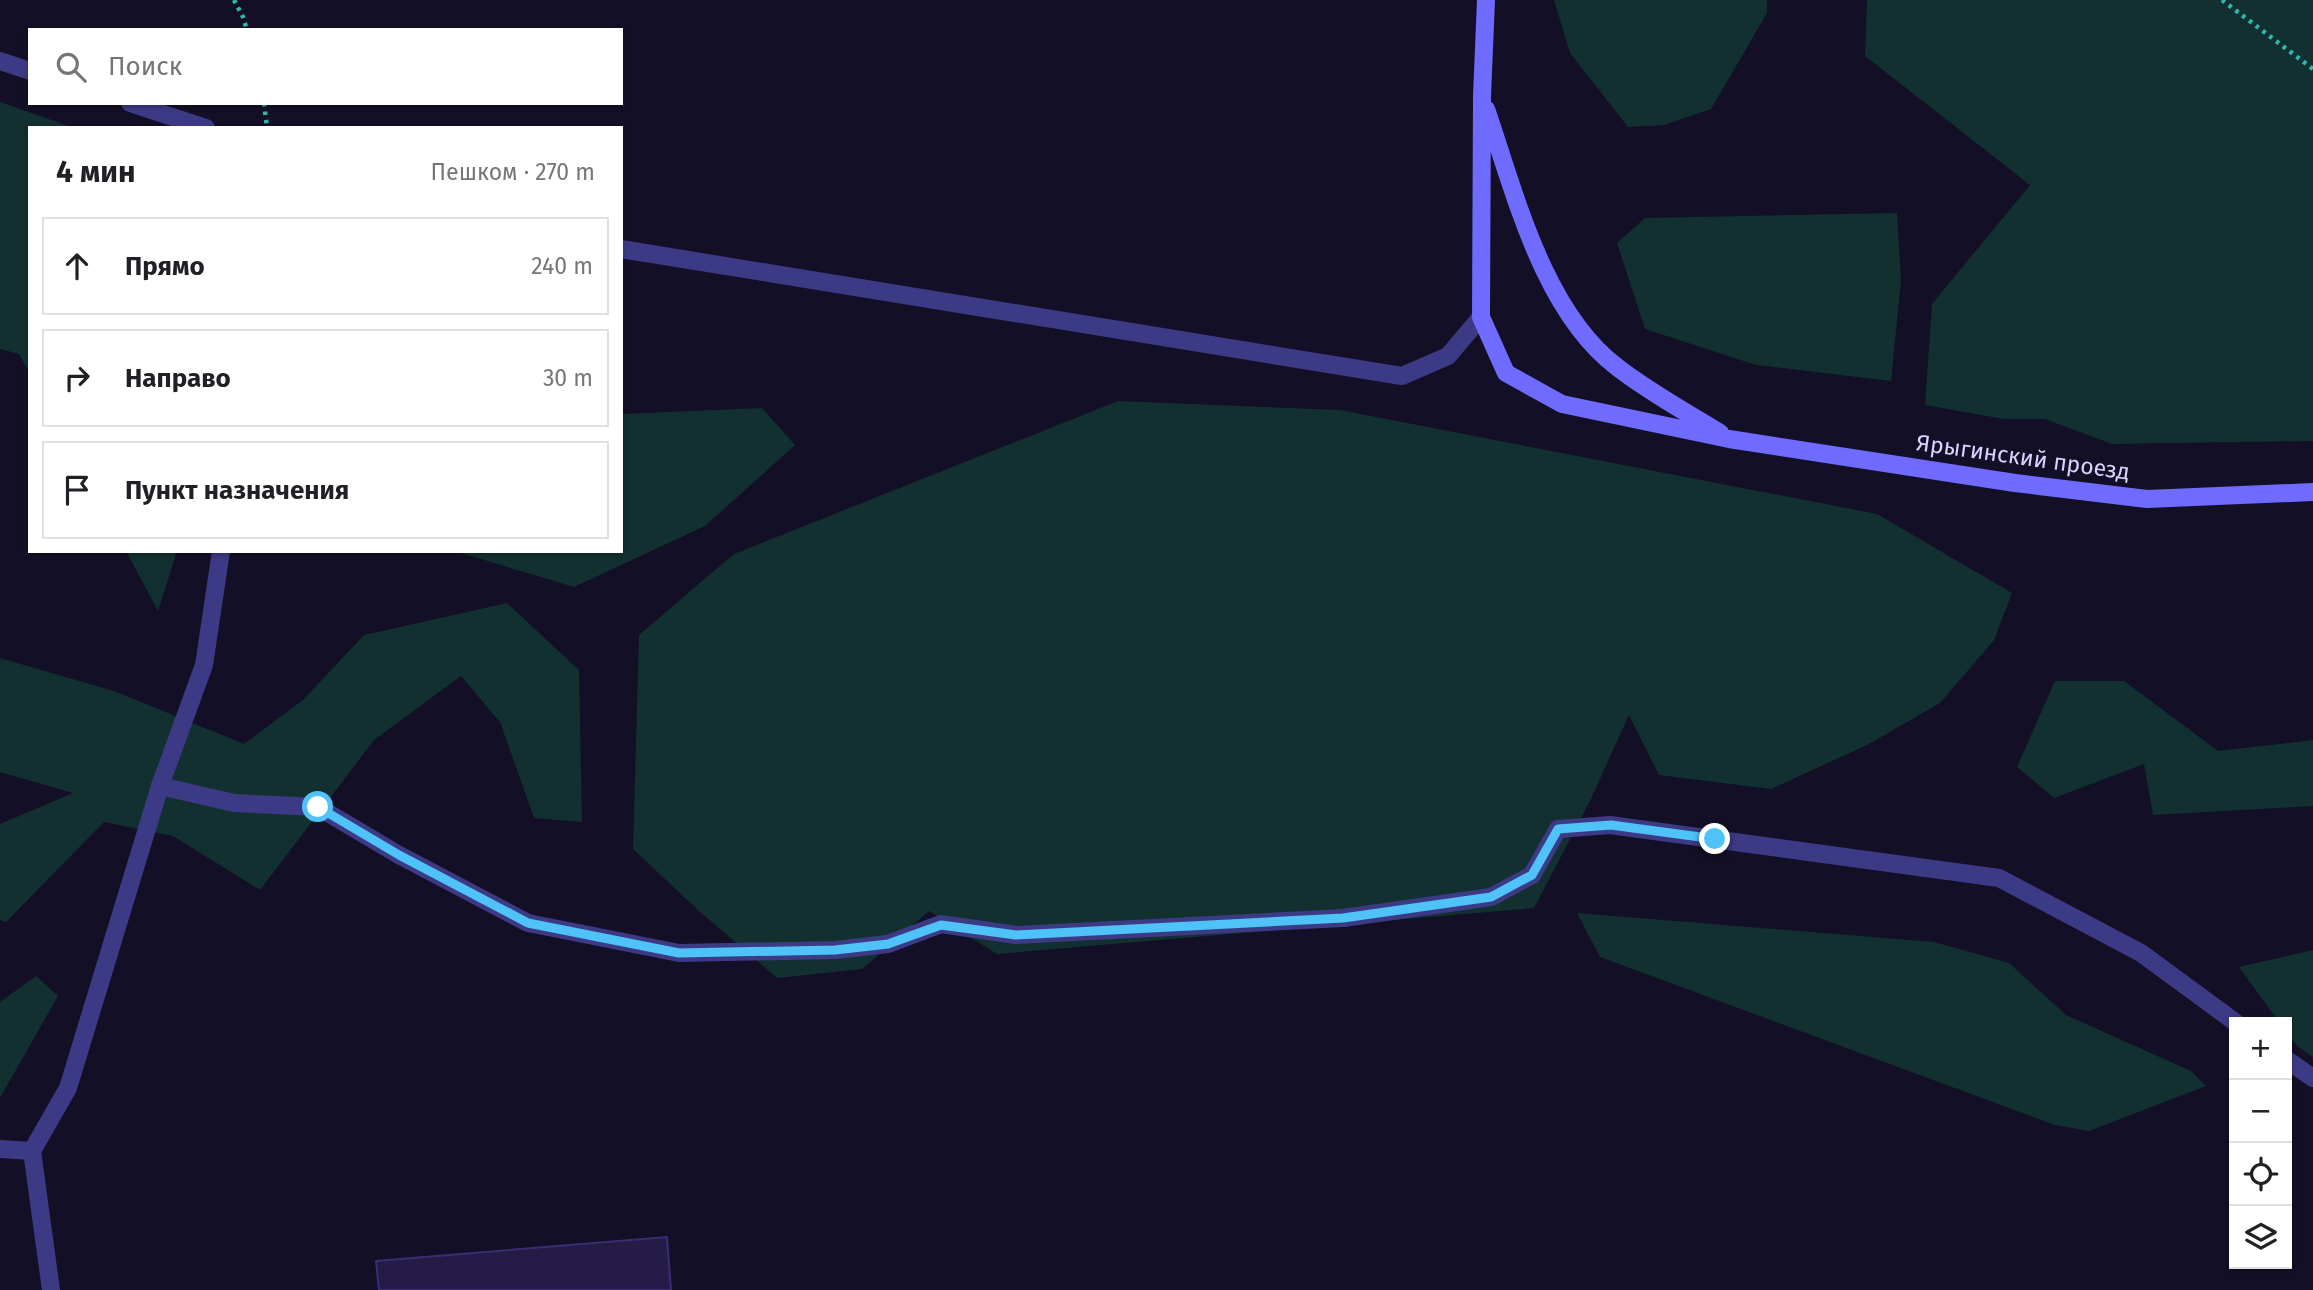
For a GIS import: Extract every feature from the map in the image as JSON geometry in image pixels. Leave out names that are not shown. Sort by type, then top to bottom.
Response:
[{"type":"main road","name":"Ярыгинский проезд","points":[[1486,0],[1482,96],[1481,317],[1506,373],[1562,404],[1729,439],[2015,483],[2147,499],[2313,492]]},
{"type":"main road","name":"Ярыгинский проезд","points":[[1482,96],[1536,255],[1577,327],[1616,367],[1729,439]]},
{"type":"lane","points":[[0,61],[28,70]]},
{"type":"lane","points":[[137,105],[200,126]]},
{"type":"lane","points":[[623,249],[1402,376],[1448,356],[1481,317]]},
{"type":"lane","points":[[51,1290],[32,1151],[68,1088],[160,786],[204,664],[221,553]]},
{"type":"lane","points":[[160,786],[234,803],[318,807],[399,855],[528,923],[679,953],[835,950],[888,944],[941,925],[1016,935],[1343,918],[1491,897],[1532,875],[1558,829],[1611,825],[1999,878],[2141,953],[2229,1018]]},
{"type":"lane","points":[[2292,1063],[2313,1078]]},
{"type":"lane","points":[[0,1149],[32,1151]]},
{"type":"path","points":[[234,0],[246,28]]},
{"type":"path","points":[[2222,0],[2313,69]]},
{"type":"path","points":[[264,105],[267,126]]},
{"type":"green space","points":[[1554,0],[1767,0],[1767,13],[1711,109],[1664,125],[1628,127],[1570,53]]},
{"type":"green space","points":[[1867,0],[2313,0],[2313,441],[2112,444],[2045,419],[2004,419],[1925,405],[1932,304],[2030,185],[1865,56]]},
{"type":"green space","points":[[0,102],[68,126],[28,126],[28,370],[19,354],[0,349]]},
{"type":"green space","points":[[1897,213],[1901,280],[1891,381],[1756,365],[1645,329],[1617,243],[1645,218]]},
{"type":"green space","points":[[1118,401],[1340,410],[1877,514],[2012,593],[1994,640],[1940,703],[1867,745],[1771,789],[1659,775],[1629,715],[1590,801],[1534,908],[997,954],[929,911],[862,969],[777,978],[633,849],[639,635],[734,554]]},
{"type":"green space","points":[[762,408],[795,445],[705,526],[574,587],[461,553],[623,553],[623,414]]},
{"type":"green space","points":[[127,553],[176,553],[158,611]]},
{"type":"green space","points":[[507,603],[579,670],[582,822],[534,818],[500,722],[461,676],[374,740],[260,890],[173,836],[104,822],[6,922],[0,920],[0,824],[73,793],[0,772],[0,658],[114,691],[244,744],[303,700],[364,635]]},
{"type":"green space","points":[[2055,681],[2124,681],[2218,751],[2313,740],[2313,806],[2153,815],[2144,764],[2054,798],[2017,767]]},
{"type":"green space","points":[[1577,913],[1934,942],[2009,963],[2066,1015],[2191,1071],[2206,1086],[2089,1131],[2055,1125],[1600,957]]},
{"type":"green space","points":[[2313,950],[2313,1057],[2292,1038],[2292,1017],[2275,1017],[2239,967]]},
{"type":"green space","points":[[36,976],[58,996],[0,1098],[0,1002]]},
{"type":"building","points":[[667,1237],[671,1290],[379,1290],[376,1261]]},
{"type":"route","points":[[318,807],[399,855],[528,923],[679,953],[835,950],[888,944],[941,925],[1016,935],[1343,918],[1491,897],[1532,875],[1558,829],[1611,825],[1715,839]]}]
